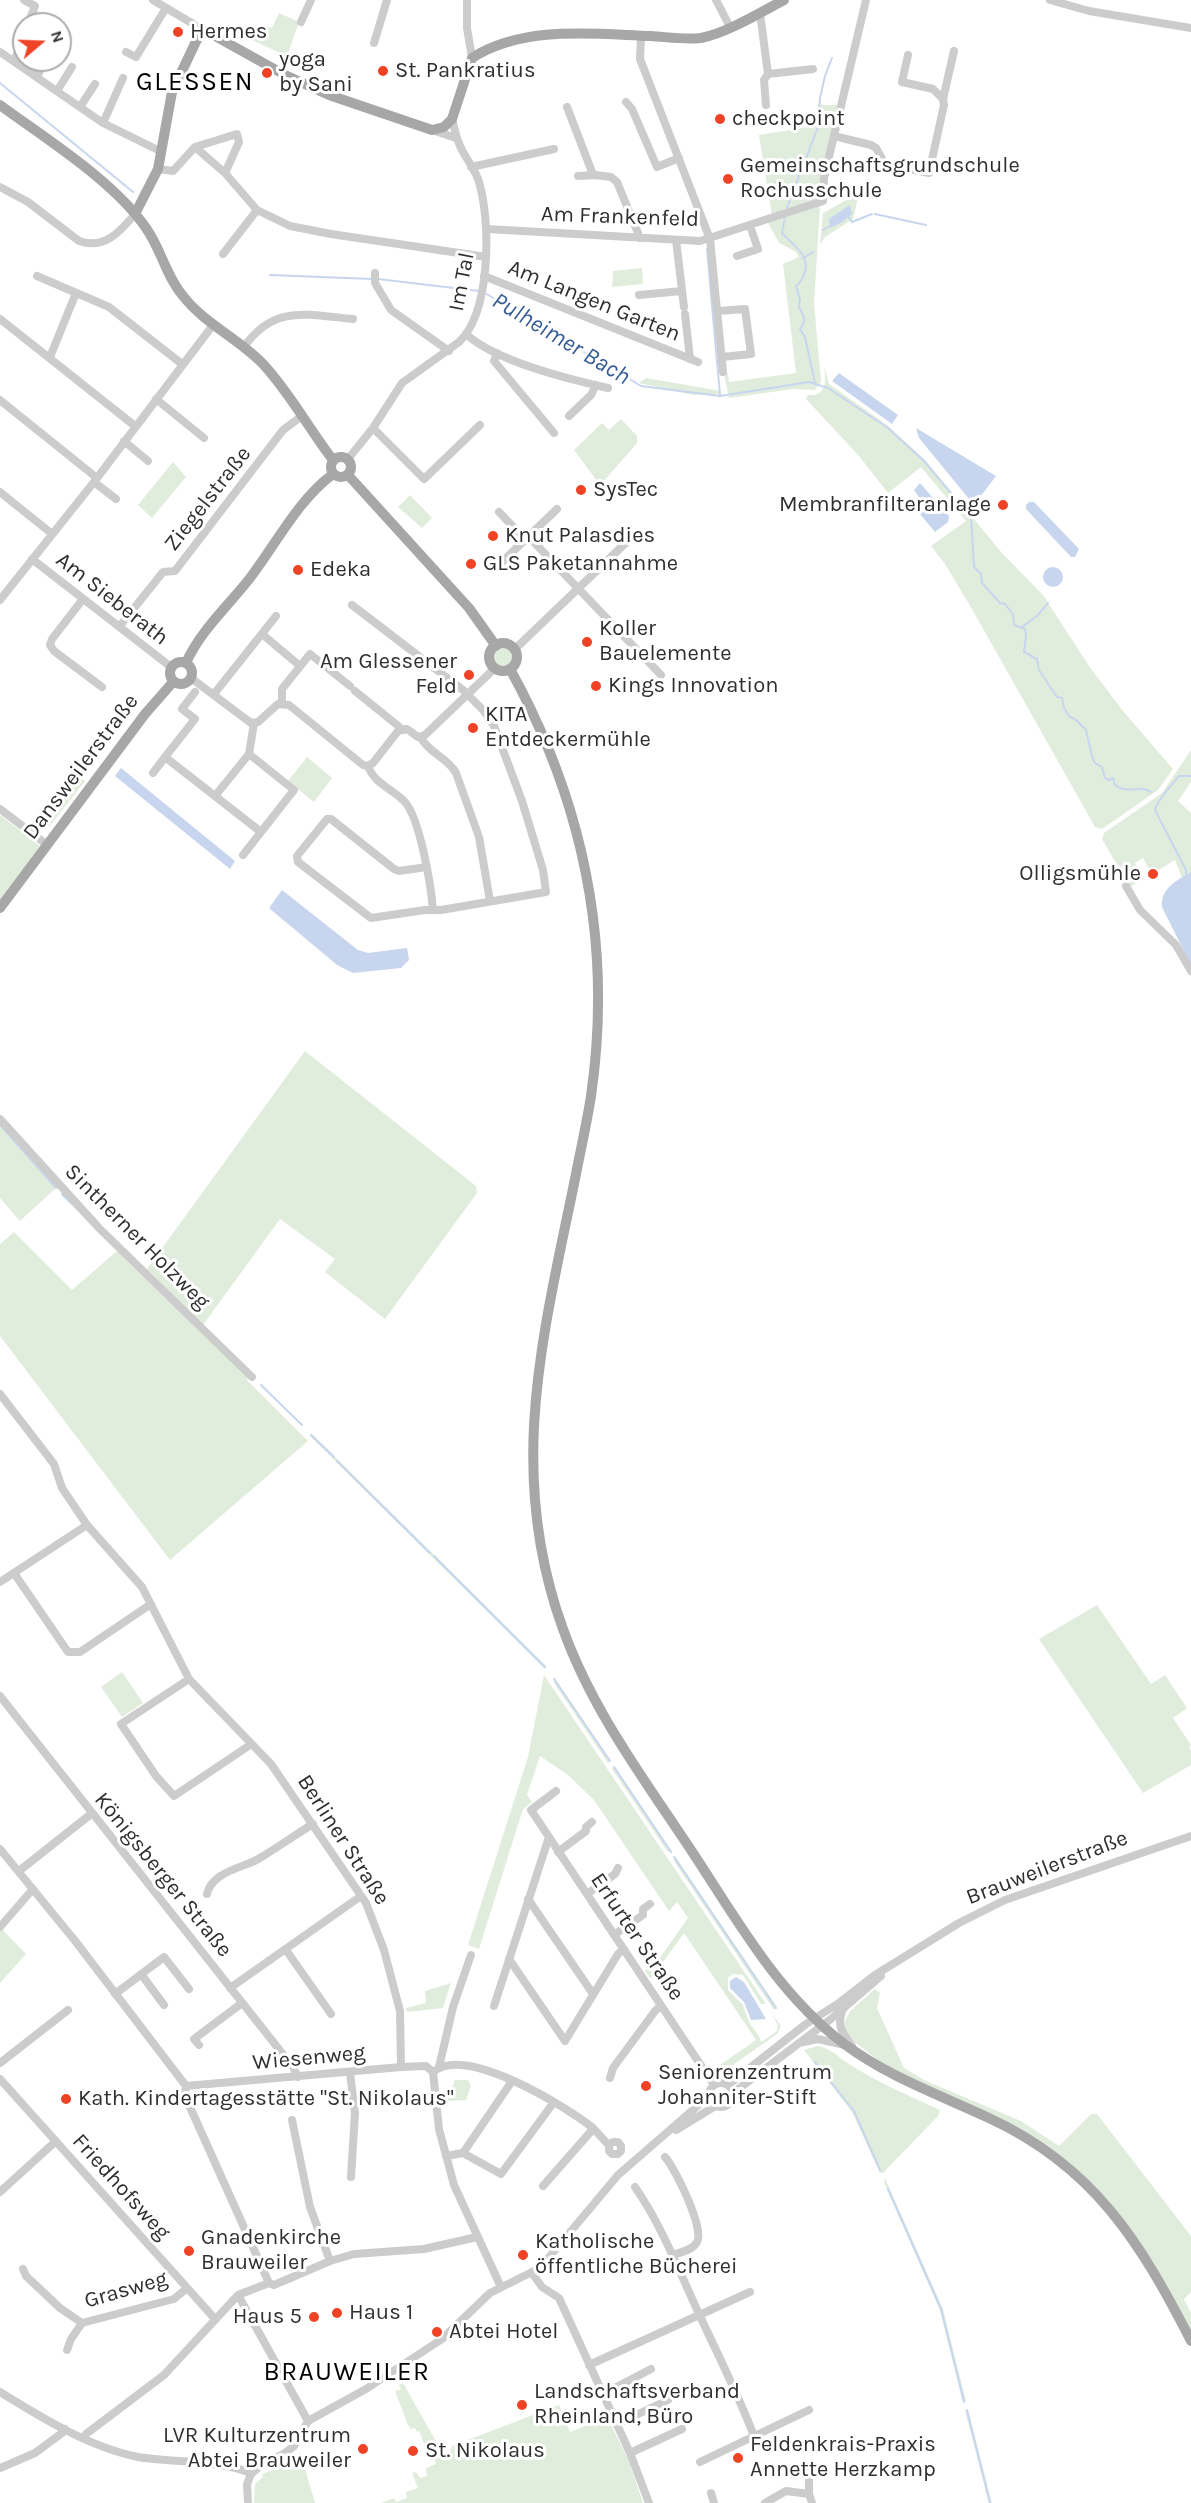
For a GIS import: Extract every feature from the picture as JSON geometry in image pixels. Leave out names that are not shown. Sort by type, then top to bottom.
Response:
[{"type":"main road","points":[[135,214],[158,169],[172,92],[201,31],[206,31],[285,75],[329,95],[432,130],[444,128],[452,119],[472,58],[492,47],[525,38],[573,33],[699,38],[730,27],[784,0]]},
{"type":"main road","points":[[0,105],[99,180],[135,214],[147,229],[168,272],[183,296],[213,325],[244,348],[269,371],[333,460],[331,468],[333,474]]},
{"type":"main road","points":[[333,460],[339,457],[348,459],[351,469],[348,475],[342,477],[333,474]]},
{"type":"main road","points":[[186,663],[205,634],[250,578],[302,506],[333,474]]},
{"type":"main road","points":[[348,475],[469,608],[496,646]]},
{"type":"main road","points":[[508,645],[514,650],[516,661],[510,669],[501,671],[491,664],[490,654],[496,646],[508,645]]},
{"type":"main road","points":[[179,661],[186,663],[192,671],[191,678],[183,684],[174,682],[170,676],[171,667],[179,661]]},
{"type":"main road","points":[[510,669],[539,723],[556,764],[582,852],[596,930],[599,990],[591,1095],[543,1341],[533,1416],[534,1494],[547,1574],[573,1656],[606,1721],[784,1986],[818,2022],[860,2055],[914,2086],[995,2121],[1042,2147],[1064,2163],[1107,2205],[1129,2231],[1191,2341]]},
{"type":"main road","name":"Dansweilerstraße","points":[[0,908],[145,714],[174,682]]},
{"type":"street","points":[[24,0],[35,6],[33,12]]},
{"type":"street","points":[[153,0],[201,31]]},
{"type":"street","points":[[301,21],[311,0]]},
{"type":"street","points":[[374,43],[387,0]]},
{"type":"street","points":[[467,0],[467,28],[472,58]]},
{"type":"street","points":[[716,0],[730,27]]},
{"type":"street","points":[[866,0],[834,136],[871,145],[876,148],[885,164],[929,173],[954,51]]},
{"type":"street","points":[[1050,0],[1089,11],[1191,28]]},
{"type":"street","points":[[126,52],[136,57],[166,8]]},
{"type":"street","points":[[760,13],[768,74],[764,80],[766,105]]},
{"type":"street","points":[[641,36],[640,59],[710,239],[723,372]]},
{"type":"street","points":[[908,55],[902,82],[933,89],[943,99]]},
{"type":"street","points":[[768,74],[813,69]]},
{"type":"street","points":[[31,72],[103,123],[162,152]]},
{"type":"street","points":[[37,76],[39,72]]},
{"type":"street","points":[[57,91],[69,72]]},
{"type":"street","points":[[103,123],[123,78]]},
{"type":"street","points":[[80,107],[95,84]]},
{"type":"street","points":[[626,102],[632,109],[657,167],[679,158]]},
{"type":"street","points":[[567,107],[580,145],[595,175]]},
{"type":"street","name":"Im Tal","points":[[348,459],[373,428],[402,382],[412,373],[449,351],[467,335],[481,292],[487,229],[479,181],[456,138],[452,119]]},
{"type":"street","points":[[432,130],[456,138]]},
{"type":"street","points":[[158,169],[173,171],[195,147],[237,134],[239,142],[225,173]]},
{"type":"street","name":"Am Frankenfeld","points":[[487,229],[676,240],[710,239],[823,201],[824,178],[834,136]]},
{"type":"street","points":[[195,147],[225,173],[257,210],[290,226],[486,257]]},
{"type":"street","points":[[471,167],[554,148]]},
{"type":"street","points":[[578,176],[611,177],[617,182],[640,238]]},
{"type":"street","points":[[0,187],[28,202],[80,241],[90,245],[110,239],[135,214]]},
{"type":"street","points":[[223,254],[257,210]]},
{"type":"street","points":[[737,256],[758,249],[750,226]]},
{"type":"street","name":"Am Langen Garten","points":[[484,276],[694,361],[684,310],[676,240]]},
{"type":"street","points":[[375,273],[375,283],[391,310],[449,351]]},
{"type":"street","points":[[37,276],[109,307],[182,364]]},
{"type":"street","points":[[639,295],[682,291]]},
{"type":"street","points":[[50,357],[76,293]]},
{"type":"street","points":[[718,311],[745,309],[751,354],[722,357]]},
{"type":"street","points":[[244,348],[266,324],[280,317],[306,315],[353,319]]},
{"type":"street","points":[[0,319],[135,426]]},
{"type":"street","points":[[0,600],[51,533],[96,480],[213,325]]},
{"type":"street","points":[[467,335],[479,345],[531,366],[609,388]]},
{"type":"street","points":[[497,353],[494,361],[554,433]]},
{"type":"street","points":[[569,416],[591,395],[596,385]]},
{"type":"street","points":[[156,399],[204,438]]},
{"type":"street","points":[[0,400],[116,499]]},
{"type":"street","name":"Ziegelstraße","points":[[119,627],[163,572],[175,571],[283,430],[302,416]]},
{"type":"street","points":[[373,428],[424,479],[480,425]]},
{"type":"street","points":[[124,441],[148,460]]},
{"type":"street","points":[[0,492],[51,533]]},
{"type":"street","points":[[500,564],[557,509]]},
{"type":"street","points":[[499,512],[521,535],[528,536],[662,675]]},
{"type":"street","points":[[514,650],[636,533]]},
{"type":"street","name":"Am Sieberath","points":[[32,559],[171,667]]},
{"type":"street","points":[[83,599],[52,639],[50,645],[54,651],[102,687]]},
{"type":"street","points":[[352,606],[468,695],[484,711],[494,726],[529,822],[543,870],[546,892],[371,918],[366,917],[298,862],[297,856],[327,819],[331,819],[394,869],[399,871],[427,867]]},
{"type":"street","points":[[214,694],[276,616]]},
{"type":"street","points":[[262,634],[300,666]]},
{"type":"street","points":[[282,703],[282,689],[310,654],[402,729],[407,729],[421,738],[428,749],[450,765],[456,773],[479,837],[490,901]]},
{"type":"street","points":[[421,738],[495,668]]},
{"type":"street","points":[[191,678],[248,721],[254,723]]},
{"type":"street","points":[[153,773],[195,719],[182,709],[195,693]]},
{"type":"street","points":[[215,796],[249,754],[254,723],[282,703]]},
{"type":"street","points":[[282,703],[289,705],[363,765],[368,765]]},
{"type":"street","points":[[368,765],[402,729]]},
{"type":"street","points":[[243,855],[294,790],[249,754]]},
{"type":"street","points":[[165,757],[261,832]]},
{"type":"street","points":[[368,765],[371,775],[407,805],[423,847],[433,910]]},
{"type":"street","points":[[0,809],[46,844]]},
{"type":"street","points":[[1126,886],[1140,910],[1176,945],[1191,971]]},
{"type":"street","name":"Sintherner Holzweg","points":[[0,1119],[99,1228],[252,1377]]},
{"type":"street","name":"Berliner Straße","points":[[0,1394],[54,1464],[62,1488],[87,1525],[142,1587],[189,1679],[277,1774],[361,1896],[372,1916],[394,1985],[402,2024],[400,2067]]},
{"type":"street","points":[[0,1582],[87,1525]]},
{"type":"street","points":[[14,1573],[68,1652],[80,1652],[151,1604]]},
{"type":"street","points":[[189,1679],[121,1724],[162,1783],[174,1796],[250,1745]]},
{"type":"street","name":"Königsberger Straße","points":[[0,1696],[298,2077]]},
{"type":"street","name":"Erfurter Straße","points":[[555,1791],[531,1809],[714,2085]]},
{"type":"street","points":[[19,1871],[91,1814]]},
{"type":"street","points":[[558,1852],[586,1832],[586,1827],[592,1822]]},
{"type":"street","points":[[207,1894],[209,1886],[232,1869],[261,1858],[312,1824]]},
{"type":"street","name":"Brauweilerstraße","points":[[730,2089],[891,1965],[959,1923],[1005,1900],[1191,1836]]},
{"type":"street","points":[[494,2006],[549,1837]]},
{"type":"street","points":[[0,1849],[186,2086],[185,2096],[269,2283]]},
{"type":"street","points":[[587,1894],[615,1874],[618,1868]]},
{"type":"street","points":[[0,1927],[33,1889]]},
{"type":"street","points":[[230,1988],[361,1896]]},
{"type":"street","points":[[528,1899],[593,1994]]},
{"type":"street","points":[[614,1935],[643,1914],[643,1909],[650,1904]]},
{"type":"street","points":[[509,1959],[565,2041],[618,1954],[624,1949]]},
{"type":"street","points":[[286,1950],[331,2014]]},
{"type":"street","points":[[471,1955],[453,2007],[436,2069],[439,2129],[454,2185],[501,2287]]},
{"type":"street","points":[[115,1994],[164,1957],[189,1989]]},
{"type":"street","name":"Brauweilerstraße","points":[[730,2089],[796,2044],[818,2022],[843,2009],[891,1965]]},
{"type":"street","points":[[141,1974],[164,2005]]},
{"type":"street","points":[[199,2045],[194,2039],[242,2003]]},
{"type":"street","points":[[610,2078],[613,2068],[661,2005]]},
{"type":"street","points":[[843,2009],[839,2022],[842,2033],[860,2055]]},
{"type":"street","points":[[0,2063],[68,2010]]},
{"type":"street","points":[[796,2044],[818,2039],[845,2045]]},
{"type":"street","name":"Wiesenweg","points":[[186,2086],[400,2067],[426,2066],[436,2069],[464,2064],[497,2073],[554,2102],[593,2129],[609,2145]]},
{"type":"street","points":[[350,2073],[355,2113],[351,2177]]},
{"type":"street","name":"Friedhofsweg","points":[[0,2079],[215,2319]]},
{"type":"street","points":[[446,2156],[463,2152],[512,2081]]},
{"type":"street","points":[[723,2083],[730,2089],[729,2103],[723,2106],[717,2105],[710,2097],[710,2090],[714,2085],[723,2083]]},
{"type":"street","points":[[248,2503],[247,2484],[251,2474],[294,2446],[308,2421],[366,2389],[442,2339],[485,2297],[532,2273],[544,2264],[618,2175],[710,2097]]},
{"type":"street","points":[[463,2152],[501,2174],[554,2102]]},
{"type":"street","points":[[670,2133],[717,2105]]},
{"type":"street","points":[[292,2120],[310,2207],[330,2261]]},
{"type":"street","points":[[543,2186],[593,2129]]},
{"type":"street","points":[[0,2192],[56,2141]]},
{"type":"street","points":[[665,2157],[673,2166],[699,2229],[697,2242],[692,2248],[673,2255]]},
{"type":"street","points":[[635,2187],[649,2206],[673,2255],[754,2436]]},
{"type":"street","points":[[84,2438],[86,2434],[164,2375],[238,2295],[269,2283],[274,2285],[330,2261],[380,2251],[424,2249],[477,2237]]},
{"type":"street","name":"Grasweg","points":[[23,2269],[26,2276],[60,2308],[82,2323],[174,2299],[186,2289]]},
{"type":"street","points":[[532,2273],[542,2287],[559,2298],[630,2453],[649,2503]]},
{"type":"street","points":[[589,2365],[699,2313],[750,2292]]},
{"type":"street","points":[[238,2295],[308,2421]]},
{"type":"street","points":[[67,2350],[71,2339],[82,2323]]},
{"type":"street","points":[[603,2394],[651,2369]]},
{"type":"street","points":[[0,2392],[84,2438],[114,2451],[139,2457],[235,2467],[251,2474]]},
{"type":"street","points":[[617,2424],[668,2400]]},
{"type":"street","points":[[700,2462],[809,2410]]},
{"type":"street","points":[[0,2468],[35,2453],[63,2433],[65,2428]]},
{"type":"street","points":[[630,2453],[682,2429]]},
{"type":"street","points":[[765,2503],[786,2490],[810,2499],[809,2473]]},
{"type":"street","points":[[711,2493],[714,2503]]},
{"type":"green space","points":[[279,13],[299,22],[287,56],[254,41],[261,24],[272,28]]},
{"type":"green space","points":[[818,105],[839,105],[821,196],[811,203],[772,216],[759,135],[815,126]]},
{"type":"green space","points":[[859,193],[853,219],[825,237],[820,245],[823,213]]},
{"type":"green space","points":[[820,206],[814,303],[821,381],[815,390],[793,389],[729,398],[724,373],[728,373],[729,382],[796,373],[783,264],[799,257],[796,252],[779,243],[768,223]]},
{"type":"green space","points":[[642,268],[643,284],[612,287],[613,271]]},
{"type":"green space","points":[[824,366],[829,384],[887,425],[925,460],[1002,553],[1043,595],[1089,666],[1123,711],[1173,769],[1158,790],[1102,829],[1095,827],[972,609],[945,564],[931,546],[966,521],[921,467],[888,493],[859,456],[806,399],[808,395],[819,393],[824,387]]},
{"type":"green space","points":[[646,378],[721,391],[721,394],[693,395],[639,383]]},
{"type":"green space","points":[[621,419],[637,436],[637,443],[604,481],[597,481],[574,450],[602,423],[609,430]]},
{"type":"green space","points":[[173,462],[186,477],[152,518],[138,505]]},
{"type":"green space","points":[[410,495],[432,518],[422,528],[398,507]]},
{"type":"green space","points":[[498,647],[506,647],[512,653],[512,661],[506,667],[498,667],[492,661],[492,653]]},
{"type":"green space","points":[[1191,750],[1191,782],[1178,801],[1191,813],[1191,965],[1162,907],[1165,893],[1170,886],[1182,878],[1175,860],[1152,874],[1143,858],[1135,863],[1144,879],[1130,887],[1102,839],[1104,833],[1162,793]]},
{"type":"green space","points":[[307,757],[332,778],[314,802],[288,781]]},
{"type":"green space","points":[[71,771],[85,781],[49,827],[35,817]]},
{"type":"green space","points":[[0,815],[40,846],[0,901]]},
{"type":"green space","points":[[305,1051],[476,1186],[477,1193],[385,1319],[325,1272],[335,1259],[280,1219],[203,1325],[147,1269]]},
{"type":"green space","points":[[0,1123],[57,1187],[20,1221],[0,1198]]},
{"type":"green space","points":[[63,1193],[248,1377],[247,1380],[308,1441],[170,1560],[0,1336],[0,1244],[14,1232],[72,1290],[117,1251],[61,1195]]},
{"type":"green space","points":[[312,1434],[546,1666],[545,1669],[310,1436]]},
{"type":"green space","points":[[1097,1605],[1151,1684],[1165,1675],[1187,1708],[1173,1718],[1191,1745],[1189,1747],[1191,1765],[1143,1793],[1039,1639]]},
{"type":"green space","points":[[122,1672],[143,1703],[122,1717],[101,1687]]},
{"type":"green space","points":[[544,1675],[766,2004],[761,2004],[743,1975],[733,1974],[728,1978],[728,1990],[743,2005],[750,2024],[761,2042],[777,2031],[778,2026],[773,2015],[781,2026],[777,2034],[730,2067],[714,2069],[756,2040],[684,1933],[658,1969],[656,1968],[651,1979],[645,1971],[659,1959],[688,1918],[677,1902],[669,1911],[594,1800],[568,1775],[540,1756],[527,1795],[532,1802],[523,1809],[479,1949],[468,1945],[528,1757]]},
{"type":"green space","points":[[554,1677],[611,1761],[608,1763],[554,1683]]},
{"type":"green space","points":[[615,1767],[672,1852],[667,1851],[612,1769]]},
{"type":"green space","points":[[675,1856],[777,2007],[774,2010],[674,1861]]},
{"type":"green space","points":[[2,1929],[26,1954],[0,1983],[0,1931]]},
{"type":"green space","points":[[451,1983],[443,2008],[407,2012],[406,2008],[426,2003],[425,1991]]},
{"type":"green space","points":[[875,1989],[880,1993],[877,2008],[904,2068],[926,2081],[1021,2121],[1059,2146],[1091,2114],[1097,2114],[1191,2236],[1191,2292],[1184,2299],[1191,2313],[1191,2334],[1135,2235],[1081,2173],[1057,2153],[882,2063],[849,2038],[843,2025],[850,2011]]},
{"type":"green space","points":[[817,2046],[829,2050],[880,2082],[940,2110],[938,2116],[883,2173],[880,2173],[852,2112],[804,2050]]},
{"type":"green space","points":[[455,2080],[468,2080],[471,2086],[466,2100],[447,2101]]},
{"type":"green space","points":[[885,2178],[943,2309],[966,2401],[963,2402],[940,2310],[884,2182]]},
{"type":"green space","points":[[403,2383],[447,2461],[452,2446],[559,2405],[570,2432],[607,2417],[628,2459],[643,2503],[381,2503],[394,2498],[396,2502],[407,2498],[406,2492],[418,2488],[412,2473],[416,2472],[420,2478],[427,2476],[426,2468],[436,2464],[433,2455],[429,2456],[419,2431],[417,2432],[415,2428],[411,2429],[408,2425],[395,2391],[401,2389],[399,2385]]},
{"type":"green space","points":[[968,2410],[992,2503],[989,2503],[965,2411]]},
{"type":"green space","points":[[300,2451],[315,2503],[254,2503],[255,2484],[263,2477],[262,2474],[299,2459]]},
{"type":"water","points":[[850,205],[852,214],[830,228],[829,219]]},
{"type":"water","points":[[839,373],[898,415],[892,424],[832,381]]},
{"type":"water","points":[[916,428],[996,476],[974,505],[919,438]]},
{"type":"water","points":[[920,483],[949,516],[948,522],[935,532],[919,513],[921,500],[914,490]]},
{"type":"water","points":[[1029,502],[1034,502],[1079,549],[1075,557],[1071,557],[1026,509]]},
{"type":"water","points":[[1053,567],[1060,570],[1063,577],[1060,584],[1053,587],[1046,584],[1043,577],[1046,570]]},
{"type":"water","points":[[121,768],[235,861],[230,869],[115,776]]},
{"type":"water","points":[[1191,872],[1191,965],[1162,907],[1162,900],[1167,890],[1175,882]]},
{"type":"water","points":[[282,890],[358,950],[368,953],[407,948],[409,960],[401,968],[353,973],[337,965],[269,908]]},
{"type":"water","points":[[736,1977],[744,1982],[766,2019],[751,2020],[744,2002],[730,1988],[730,1981]]},
{"type":"waterway","points":[[787,208],[818,127],[820,98],[832,58]]},
{"type":"waterway","name":"Pulheimer Bach","points":[[0,83],[133,192]]},
{"type":"waterway","points":[[848,216],[852,222],[872,214]]},
{"type":"waterway","points":[[875,214],[926,225]]},
{"type":"waterway","points":[[785,217],[782,233],[800,251],[805,262],[804,275],[796,286],[800,300],[799,307],[804,318],[800,329],[805,337],[815,383]]},
{"type":"waterway","points":[[823,230],[830,226]]},
{"type":"waterway","points":[[707,249],[720,395]]},
{"type":"waterway","points":[[803,258],[813,252]]},
{"type":"waterway","name":"Pulheimer Bach","points":[[270,275],[372,279]]},
{"type":"waterway","name":"Pulheimer Bach","points":[[378,279],[479,291]]},
{"type":"waterway","name":"Pulheimer Bach","points":[[485,293],[641,386],[720,396],[809,382],[828,388],[888,428],[924,461],[971,517],[974,567],[981,574],[982,583],[1013,614],[1014,625],[1025,629],[1024,652],[1037,659],[1039,670],[1057,697],[1062,698],[1064,708],[1070,717],[1086,730],[1092,756],[1095,763],[1102,767],[1105,778],[1109,780],[1113,778],[1115,785],[1120,788],[1142,789],[1151,792]]},
{"type":"waterway","points":[[1022,627],[1038,615],[1048,603]]},
{"type":"waterway","name":"Pulheimer Bach","points":[[1186,876],[1186,870],[1155,810],[1179,776],[1191,776]]},
{"type":"waterway","points":[[0,1125],[56,1188]]},
{"type":"waterway","points":[[62,1194],[71,1203]]},
{"type":"waterway","points":[[261,1385],[302,1425]]},
{"type":"waterway","points":[[311,1435],[334,1457]]},
{"type":"waterway","points":[[337,1461],[430,1553]]},
{"type":"waterway","points":[[434,1556],[545,1667]]},
{"type":"waterway","points":[[554,1679],[610,1761]]},
{"type":"waterway","points":[[614,1767],[671,1852]]},
{"type":"waterway","points":[[674,1857],[776,2008]]},
{"type":"waterway","points":[[815,2062],[854,2111],[880,2170]]},
{"type":"waterway","points":[[888,2189],[941,2309],[964,2402]]},
{"type":"waterway","points":[[967,2410],[990,2503]]},
{"type":"place","name":"Hermes","points":[[178,32]]},
{"type":"place","name":"St. Pankratius","points":[[383,71]]},
{"type":"place","name":"yoga by Sani","points":[[267,73]]},
{"type":"place","name":"checkpoint","points":[[720,119]]},
{"type":"place","name":"Gemeinschaftsgrundschule Rochusschule","points":[[728,179]]},
{"type":"place","name":"SysTec","points":[[581,490]]},
{"type":"place","name":"Membranfilteranlage","points":[[1003,505]]},
{"type":"place","name":"Knut Palasdies","points":[[493,536]]},
{"type":"place","name":"GLS Paketannahme","points":[[471,564]]},
{"type":"place","name":"Edeka","points":[[298,570]]},
{"type":"place","name":"Koller Bauelemente","points":[[587,642]]},
{"type":"place","name":"Am Glessener Feld","points":[[469,675]]},
{"type":"place","name":"Kings Innovation","points":[[596,686]]},
{"type":"place","name":"KITA Entdeckermühle","points":[[473,728]]},
{"type":"place","name":"Olligsmühle","points":[[1153,874]]},
{"type":"place","name":"Seniorenzentrum Johanniter-Stift","points":[[646,2086]]},
{"type":"place","name":"Kath. Kindertagesstätte \"St. Nikolaus\"","points":[[66,2099]]},
{"type":"place","name":"Gnadenkirche Brauweiler","points":[[189,2251]]},
{"type":"place","name":"Katholische öffentliche Bücherei","points":[[523,2255]]},
{"type":"place","name":"Haus 1","points":[[337,2313]]},
{"type":"place","name":"Haus 5","points":[[314,2317]]},
{"type":"place","name":"Abtei Hotel","points":[[437,2332]]},
{"type":"place","name":"Landschaftsverband Rheinland, Büro","points":[[522,2405]]},
{"type":"place","name":"LVR Kulturzentrum Abtei Brauweiler","points":[[363,2449]]},
{"type":"place","name":"St. Nikolaus","points":[[413,2451]]},
{"type":"place","name":"Feldenkrais-Praxis Annette Herzkamp","points":[[738,2458]]},
{"type":"district","name":"GLESSEN","points":[[195,83]]},
{"type":"district","name":"BRAUWEILER","points":[[347,2373]]}]
